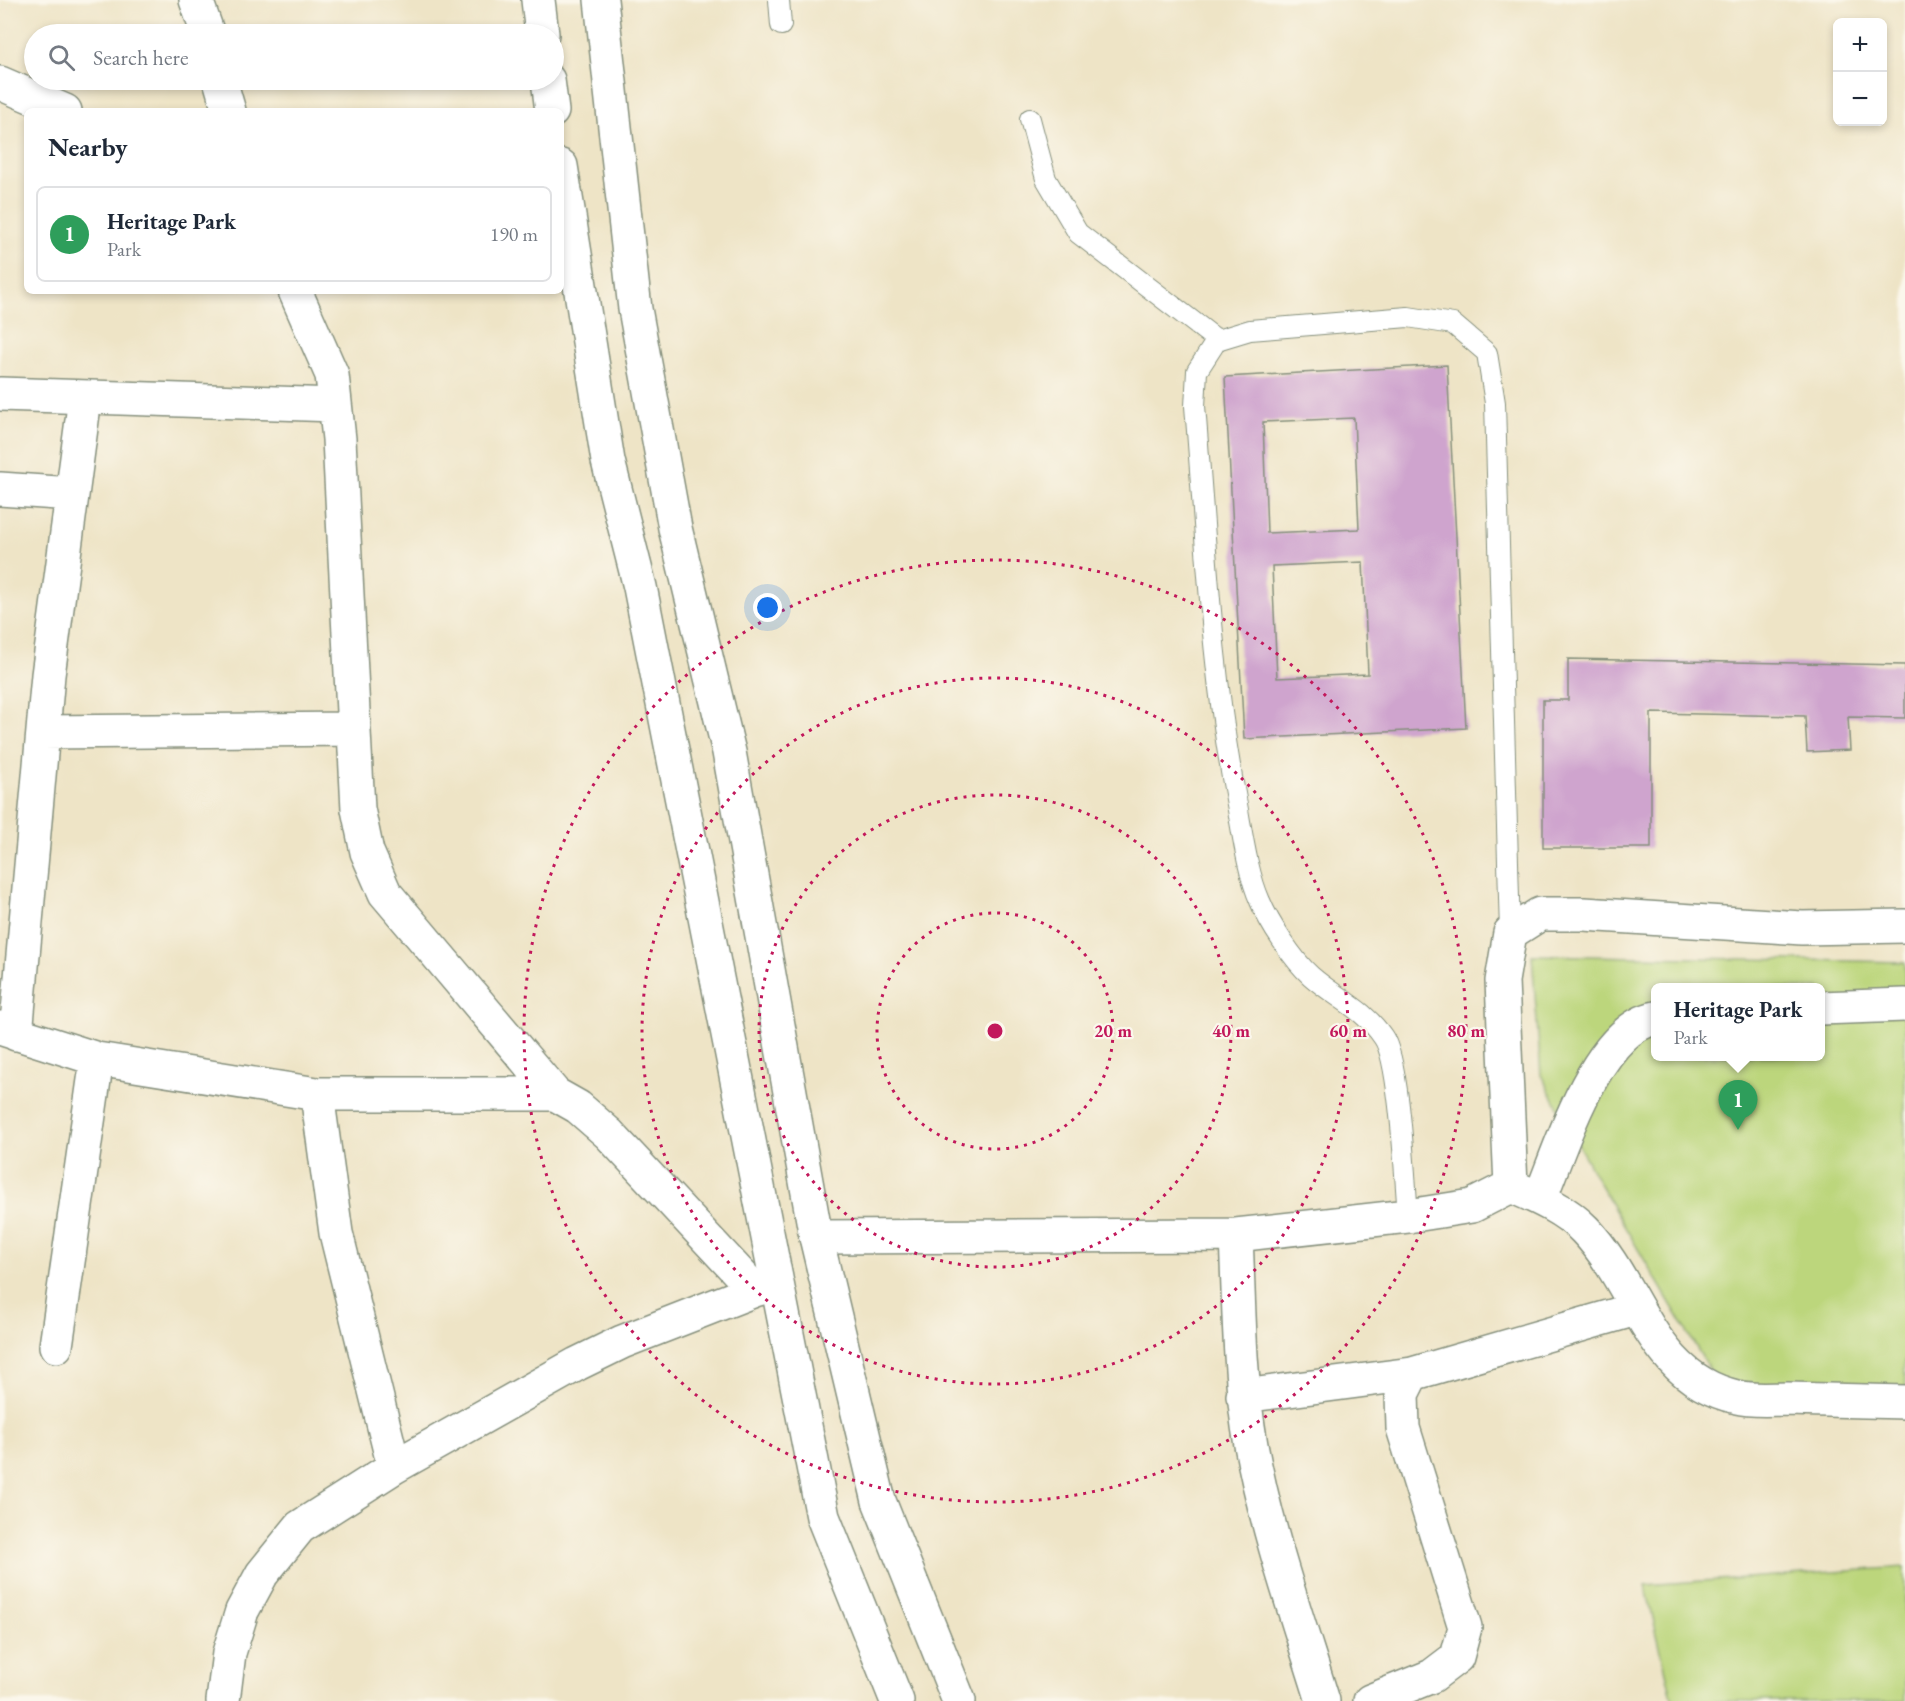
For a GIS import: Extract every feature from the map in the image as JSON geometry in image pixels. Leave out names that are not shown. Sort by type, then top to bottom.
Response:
[{"type":"street","points":[[196,0],[204,24]]},
{"type":"street","points":[[538,0],[541,24]]},
{"type":"street","points":[[601,0],[635,309],[675,528],[729,752],[816,1237],[879,1501],[959,1701]]},
{"type":"street","points":[[0,82],[58,108]]},
{"type":"street","points":[[223,90],[228,108]]},
{"type":"street","points":[[549,90],[552,108]]},
{"type":"street","points":[[564,185],[608,461],[640,587],[765,1287],[823,1517],[897,1701]]},
{"type":"street","points":[[296,294],[332,375],[339,439],[358,809],[367,852],[385,893],[555,1094],[578,1107],[609,1134],[765,1287]]},
{"type":"street","points":[[0,394],[335,405]]},
{"type":"street","points":[[85,398],[54,626],[8,1031],[97,1059],[317,1094],[555,1094]]},
{"type":"street","points":[[0,489],[72,494]]},
{"type":"street","points":[[43,732],[354,729]]},
{"type":"street","points":[[1526,1192],[1502,981],[1510,933],[1540,914],[1584,914],[1802,928],[1905,926]]},
{"type":"street","points":[[1825,1008],[1905,1005]]},
{"type":"street","points":[[816,1237],[1236,1235],[1408,1216],[1472,1206],[1526,1192],[1595,1070],[1616,1040],[1651,1021]]},
{"type":"street","points":[[56,1346],[97,1059]]},
{"type":"street","points":[[317,1094],[336,1233],[394,1467]]},
{"type":"street","points":[[1526,1192],[1585,1229],[1615,1268],[1636,1309],[1663,1349],[1694,1381],[1737,1398],[1905,1402]]},
{"type":"street","points":[[1236,1235],[1243,1396],[1264,1505],[1323,1701]]},
{"type":"street","points":[[223,1701],[229,1653],[242,1611],[262,1574],[300,1527],[394,1467],[622,1342],[765,1287]]},
{"type":"street","points":[[1243,1396],[1412,1374],[1636,1309]]},
{"type":"street","points":[[1370,1701],[1432,1676],[1457,1657],[1465,1627],[1403,1428],[1402,1394],[1412,1374]]},
{"type":"lane","points":[[779,0],[781,25]]},
{"type":"lane","points":[[1030,119],[1046,179],[1078,233],[1218,340]]},
{"type":"lane","points":[[1408,1216],[1396,1084],[1385,1039],[1357,1007],[1310,975],[1283,940],[1260,901],[1243,833],[1227,749],[1217,674],[1195,406],[1197,371],[1218,340],[1251,330],[1408,317],[1453,324],[1487,353],[1495,403],[1510,933]]},
{"type":"green space","points":[[1532,955],[1905,962],[1905,1388],[1721,1389],[1600,1185],[1541,1075]]},
{"type":"green space","points":[[1905,1567],[1905,1701],[1673,1701],[1645,1585]]},
{"type":"building","points":[[1447,365],[1466,728],[1244,739],[1225,377]],"holes":[[[1354,418],[1359,529],[1267,533],[1263,422]],[[1363,562],[1368,674],[1277,678],[1272,566]]]},
{"type":"building","points":[[1568,659],[1905,665],[1905,718],[1848,717],[1850,750],[1807,752],[1805,716],[1651,713],[1651,848],[1543,848],[1543,700],[1568,700]]},
{"type":"place","name":"Heritage Park","points":[[1738,1130]]}]
